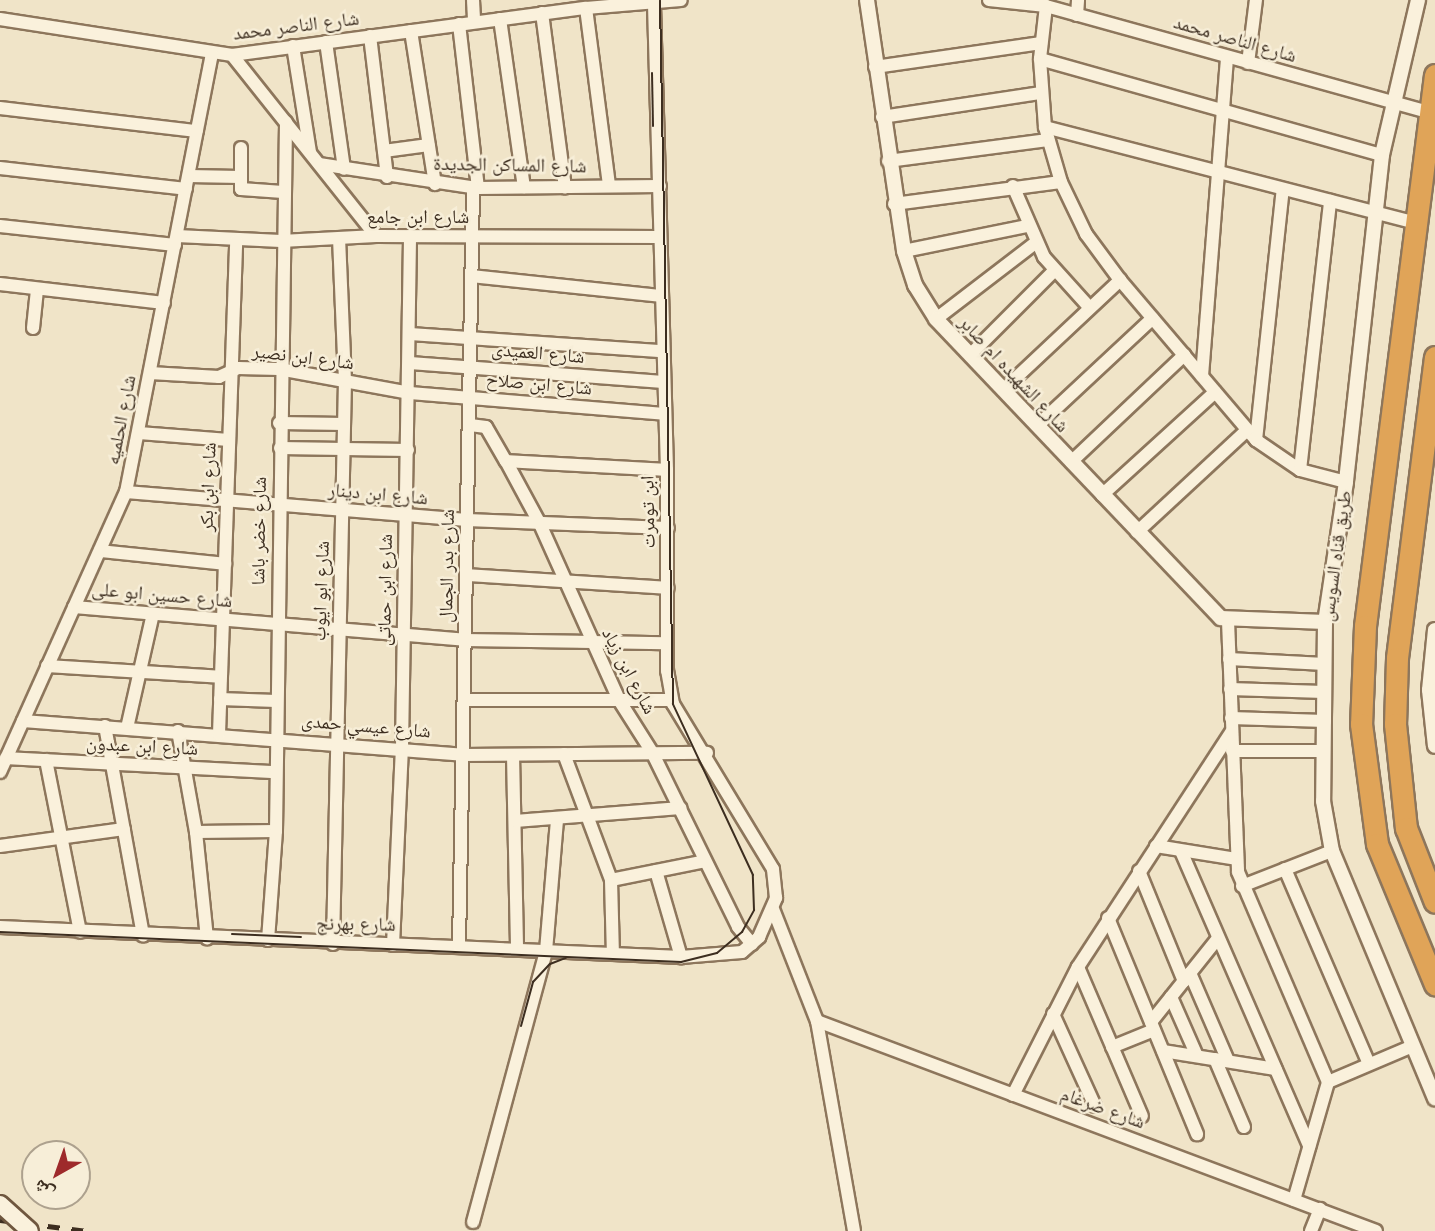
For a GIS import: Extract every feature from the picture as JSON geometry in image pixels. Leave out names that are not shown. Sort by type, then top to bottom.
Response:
[{"type":"highway","name":"طريق قناه السويس","points":[[1435,75],[1365,626],[1361,724],[1377,844],[1435,984]]},
{"type":"highway","points":[[1435,357],[1397,658],[1395,724],[1406,828],[1435,902]]},
{"type":"main road","points":[[0,1204],[30,1231]]},
{"type":"street","points":[[473,0],[474,22]]},
{"type":"street","name":"شارع الناصر محمد","points":[[0,19],[232,55],[542,13],[654,0],[681,0]]},
{"type":"street","name":"ابن تومرت","points":[[654,0],[668,528],[665,643],[672,700],[707,753],[769,861],[777,889],[773,908]]},
{"type":"street","name":"شارع الشهيده ام صابر","points":[[867,0],[894,204],[904,251],[915,285],[936,319],[1214,612],[1228,621]]},
{"type":"street","name":"شارع الناصر محمد","points":[[989,0],[1046,6],[1429,112]]},
{"type":"street","points":[[1077,15],[1078,0]]},
{"type":"street","points":[[1248,63],[1256,0]]},
{"type":"street","name":"طريق قناه السويس","points":[[1418,0],[1382,155],[1346,482],[1325,622],[1323,801],[1332,851],[1435,1098]]},
{"type":"street","points":[[1046,6],[1040,58],[1046,133],[1061,182],[1086,234],[1119,280],[1251,435],[1300,470],[1346,482]]},
{"type":"street","points":[[586,8],[609,186]]},
{"type":"street","points":[[542,13],[565,187]]},
{"type":"street","points":[[500,19],[524,187]]},
{"type":"street","name":"شارع بدر الجمال","points":[[459,24],[475,187],[471,236],[471,367],[459,946]]},
{"type":"street","points":[[411,31],[435,184]]},
{"type":"street","points":[[370,36],[387,177]]},
{"type":"street","points":[[326,42],[344,169]]},
{"type":"street","points":[[875,67],[1041,43]]},
{"type":"street","points":[[293,47],[310,152]]},
{"type":"street","name":"شارع الحلميه","points":[[0,772],[127,492],[212,54]]},
{"type":"street","points":[[232,55],[376,236]]},
{"type":"street","points":[[1202,376],[1227,57]]},
{"type":"street","points":[[1040,58],[1382,155]]},
{"type":"street","points":[[882,117],[1041,93]]},
{"type":"street","points":[[0,108],[197,131]]},
{"type":"street","name":"شارع خضر باشا","points":[[268,940],[275,831],[280,505],[279,369],[286,122]]},
{"type":"street","points":[[888,161],[1046,133],[1220,173],[1417,223]]},
{"type":"street","points":[[384,151],[429,145]]},
{"type":"street","points":[[241,148],[240,177],[243,190],[283,192]]},
{"type":"street","name":"شارع المساكن الجديدة","points":[[319,164],[387,177],[475,187],[660,186]]},
{"type":"street","points":[[0,168],[186,189]]},
{"type":"street","points":[[189,176],[240,177]]},
{"type":"street","points":[[894,204],[1013,186],[1061,182]]},
{"type":"street","points":[[1013,186],[1035,243],[1054,271],[1089,307]]},
{"type":"street","points":[[1137,532],[1251,435],[1283,189]]},
{"type":"street","points":[[1300,470],[1331,201]]},
{"type":"street","name":"شارع ابن جامع","points":[[0,226],[176,240],[281,241],[376,236],[660,237]]},
{"type":"street","points":[[904,251],[1027,226]]},
{"type":"street","name":"شارع ابن حماتى","points":[[393,945],[402,748],[410,393],[410,236]]},
{"type":"street","name":"شارع ابو ايوب","points":[[333,944],[345,381],[339,238]]},
{"type":"street","name":"شارع ابن بكر","points":[[219,734],[229,440],[228,375],[236,240]]},
{"type":"street","points":[[936,319],[1035,243]]},
{"type":"street","points":[[970,355],[1054,271]]},
{"type":"street","points":[[471,276],[660,296]]},
{"type":"street","points":[[1003,390],[1119,280]]},
{"type":"street","points":[[0,284],[164,303]]},
{"type":"street","points":[[33,328],[37,289]]},
{"type":"street","points":[[1037,426],[1153,318]]},
{"type":"street","points":[[410,334],[471,336],[662,351]]},
{"type":"street","points":[[1071,462],[1184,355]]},
{"type":"street","name":"شارع العميدى","points":[[410,363],[663,382]]},
{"type":"street","name":"شارع ابن نصير","points":[[150,373],[228,375],[238,368],[279,369],[410,393]]},
{"type":"street","points":[[1102,495],[1215,392]]},
{"type":"street","name":"شارع ابن صلاح","points":[[410,393],[664,414]]},
{"type":"street","points":[[279,424],[344,424]]},
{"type":"street","name":"شارع ابن زياد","points":[[470,425],[486,427],[506,461],[540,524],[619,700],[652,752],[738,927],[752,944]]},
{"type":"street","points":[[139,433],[229,440]]},
{"type":"street","points":[[280,448],[408,450]]},
{"type":"street","points":[[506,461],[667,470]]},
{"type":"street","name":"شارع ابن دينار","points":[[127,492],[406,516],[668,528]]},
{"type":"street","points":[[100,551],[225,564]]},
{"type":"street","points":[[467,575],[668,587]]},
{"type":"street","name":"شارع حسين ابو على","points":[[74,607],[465,640],[665,643]]},
{"type":"street","points":[[127,728],[153,614]]},
{"type":"street","points":[[1294,1199],[1328,1082],[1242,886],[1236,859],[1228,621],[1325,622]]},
{"type":"street","points":[[1435,630],[1429,690],[1435,746]]},
{"type":"street","points":[[1229,659],[1325,664]]},
{"type":"street","points":[[47,666],[220,677]]},
{"type":"street","points":[[1230,689],[1324,692]]},
{"type":"street","points":[[220,699],[276,701]]},
{"type":"street","points":[[464,700],[672,700]]},
{"type":"street","name":"شارع عيسي حمدى","points":[[23,721],[336,742],[464,755],[707,753]]},
{"type":"street","points":[[1231,725],[1325,721]]},
{"type":"street","points":[[1013,1095],[1078,967],[1231,725]]},
{"type":"street","points":[[104,726],[143,936]]},
{"type":"street","points":[[178,731],[196,832],[206,938]]},
{"type":"street","points":[[1232,751],[1324,751]]},
{"type":"street","points":[[564,754],[611,880],[613,954]]},
{"type":"street","points":[[513,755],[517,950]]},
{"type":"street","name":"شارع ابن عبدون","points":[[6,758],[275,772]]},
{"type":"street","points":[[46,760],[80,932]]},
{"type":"street","points":[[515,821],[586,818],[680,808]]},
{"type":"street","points":[[473,1222],[547,951],[557,819]]},
{"type":"street","points":[[0,846],[124,829]]},
{"type":"street","points":[[196,832],[275,831]]},
{"type":"street","points":[[1156,846],[1236,859]]},
{"type":"street","points":[[1181,851],[1309,1146]]},
{"type":"street","points":[[1242,886],[1332,851]]},
{"type":"street","points":[[611,880],[705,861]]},
{"type":"street","points":[[1285,869],[1369,1064]]},
{"type":"street","points":[[656,871],[681,957]]},
{"type":"street","points":[[1139,871],[1187,977],[1221,1060],[1244,1127]]},
{"type":"street","points":[[752,944],[773,908]]},
{"type":"street","points":[[773,908],[817,1021],[854,1231]]},
{"type":"street","points":[[1108,918],[1197,1134]]},
{"type":"street","name":"شارع بهرنج","points":[[0,927],[143,936],[459,946],[681,957],[712,957],[742,952],[752,944]]},
{"type":"street","points":[[1112,1047],[1152,1026],[1218,937]]},
{"type":"street","points":[[1078,967],[1142,1116]]},
{"type":"street","points":[[1171,997],[1197,1056]]},
{"type":"street","points":[[1053,1014],[1094,1106]]},
{"type":"street","name":"شارع ضرغام","points":[[817,1021],[1376,1231]]},
{"type":"street","points":[[1328,1082],[1413,1046]]},
{"type":"street","points":[[1163,1051],[1276,1069]]},
{"type":"street","points":[[1311,1231],[1320,1209]]},
{"type":"tram line","points":[[0,932],[681,962],[717,953],[742,932],[754,910],[753,875],[673,704],[660,0]]},
{"type":"tram line","points":[[652,73],[653,126]]},
{"type":"tram line","points":[[232,934],[301,937]]},
{"type":"tram line","points":[[521,1026],[533,982],[550,964],[566,958]]},
{"type":"railway","points":[[0,1220],[87,1231]]}]
